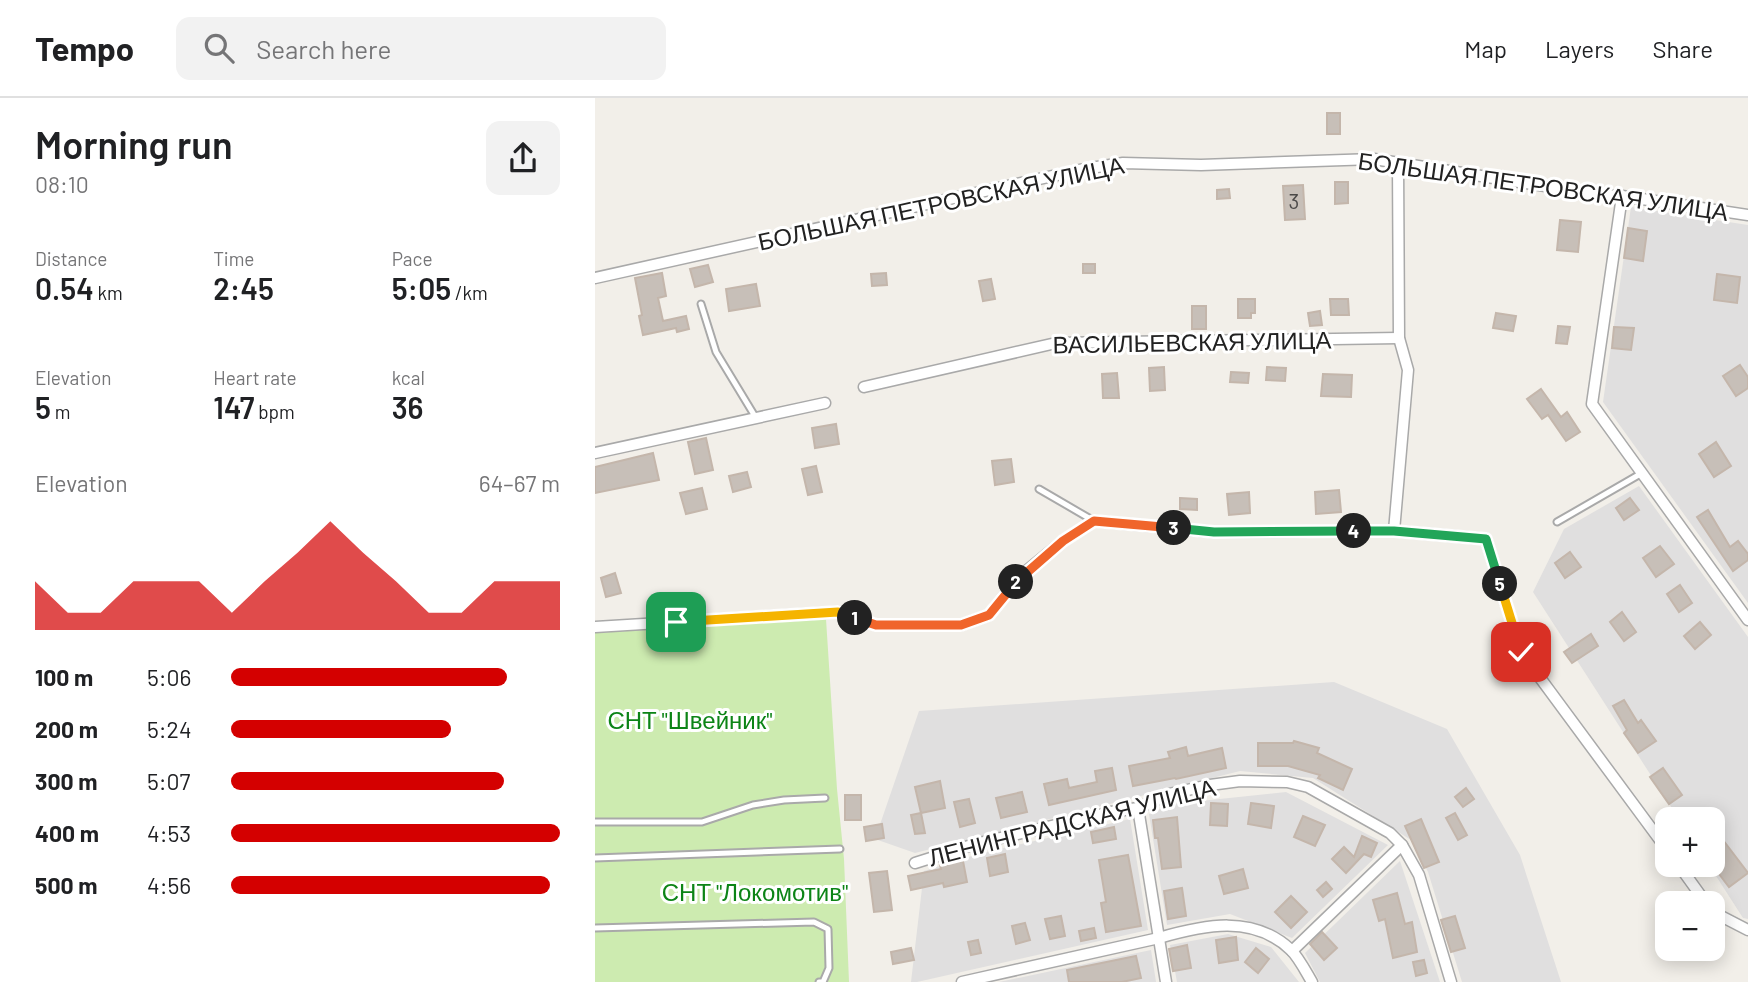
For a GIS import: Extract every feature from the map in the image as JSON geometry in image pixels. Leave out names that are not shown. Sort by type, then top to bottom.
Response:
[{"type":"street","name":"БОЛЬШАЯ ПЕТРОВСКАЯ УЛИЦА","points":[[595,278],[1084,169],[1123,163],[1201,165],[1374,159],[1748,215]]},
{"type":"street","points":[[1394,531],[1408,370],[1399,338],[1398,162]]},
{"type":"street","points":[[1622,196],[1592,404],[1748,620]]},
{"type":"street","name":"ВАСИЛЬЕВСКАЯ УЛИЦА","points":[[864,387],[1056,344],[1399,338]]},
{"type":"street","points":[[595,453],[825,403]]},
{"type":"street","points":[[595,627],[838,612],[876,625],[961,625],[989,615],[1019,578],[1063,541],[1094,521],[1214,532],[1394,531],[1486,539],[1521,652],[1655,833]]},
{"type":"street","name":"ЛЕНИНГРАДСКАЯ УЛИЦА","points":[[915,863],[975,844],[1138,808],[1169,794],[1210,785],[1240,781],[1287,782],[1308,787],[1390,833],[1402,845],[1419,875],[1451,982]]},
{"type":"street","points":[[1138,808],[1166,982]]},
{"type":"street","points":[[1293,951],[1402,845]]},
{"type":"street","points":[[1725,918],[1748,930]]},
{"type":"street","points":[[963,982],[1190,929],[1228,924],[1255,929],[1276,939],[1293,951],[1312,982]]},
{"type":"lane","points":[[701,304],[716,352],[756,418]]},
{"type":"lane","points":[[1557,522],[1642,473]]},
{"type":"lane","points":[[1039,489],[1094,521]]},
{"type":"lane","points":[[595,822],[702,822],[753,805],[825,798]]},
{"type":"lane","points":[[595,858],[840,849]]},
{"type":"lane","points":[[595,928],[814,922],[828,929],[829,968],[823,982],[818,982]]},
{"type":"shaded area","points":[[1631,207],[1748,225],[1748,603],[1603,402]]},
{"type":"shaded area","points":[[1639,486],[1748,637],[1748,919],[1743,918],[1717,877],[1725,877],[1725,807],[1671,807],[1533,592],[1564,529]]},
{"type":"shaded area","points":[[1334,682],[1447,729],[1520,855],[1561,982],[1462,982],[1428,872],[1411,840],[1313,778],[1240,771],[915,853],[875,839],[919,711]]},
{"type":"shaded area","points":[[1286,792],[1388,845],[1292,938],[1230,914],[1167,925],[1149,814],[1172,804]]},
{"type":"shaded area","points":[[1130,819],[1148,930],[911,982],[924,871],[978,854]]},
{"type":"shaded area","points":[[1400,861],[1440,982],[1320,982],[1305,953]]},
{"type":"shaded area","points":[[1228,934],[1271,947],[1299,982],[1177,982],[1170,945]]},
{"type":"shaded area","points":[[1151,950],[1156,982],[999,982]]},
{"type":"green space","points":[[826,619],[844,859],[849,982],[595,982],[595,633]]},
{"type":"building","points":[[1327,113],[1340,113],[1340,134],[1327,134]]},
{"type":"building","points":[[1335,182],[1348,182],[1348,203],[1335,204]]},
{"type":"building","points":[[1303,185],[1305,219],[1285,220],[1283,186]]},
{"type":"building","points":[[1229,189],[1230,198],[1217,199],[1217,190]]},
{"type":"building","points":[[1560,220],[1581,222],[1578,252],[1557,250]]},
{"type":"building","points":[[1628,228],[1647,231],[1643,261],[1624,258]]},
{"type":"building","points":[[1083,264],[1095,264],[1095,273],[1083,273]]},
{"type":"building","points":[[708,265],[713,282],[695,287],[690,269]]},
{"type":"building","points":[[662,273],[666,296],[658,298],[663,321],[686,316],[689,329],[677,332],[676,328],[643,335],[635,278]]},
{"type":"building","points":[[886,273],[887,285],[872,286],[871,274]]},
{"type":"building","points":[[1717,274],[1740,277],[1737,303],[1714,300]]},
{"type":"building","points":[[991,279],[995,299],[983,301],[979,281]]},
{"type":"building","points":[[756,284],[760,306],[729,311],[726,289]]},
{"type":"building","points":[[1238,299],[1255,299],[1255,313],[1251,313],[1251,318],[1238,318]]},
{"type":"building","points":[[1330,299],[1348,299],[1349,315],[1331,315]]},
{"type":"building","points":[[1192,306],[1206,306],[1206,329],[1192,329]]},
{"type":"building","points":[[1320,311],[1322,325],[1310,326],[1308,313]]},
{"type":"building","points":[[1496,313],[1516,316],[1513,331],[1493,328]]},
{"type":"building","points":[[1558,326],[1570,327],[1567,344],[1556,343]]},
{"type":"building","points":[[1614,327],[1634,328],[1631,350],[1612,348]]},
{"type":"building","points":[[1740,365],[1748,377],[1748,388],[1736,396],[1723,376]]},
{"type":"building","points":[[1164,367],[1165,390],[1150,391],[1149,368]]},
{"type":"building","points":[[1267,367],[1286,368],[1285,381],[1266,380]]},
{"type":"building","points":[[1231,372],[1249,373],[1248,383],[1230,382]]},
{"type":"building","points":[[1117,373],[1119,398],[1103,398],[1102,374]]},
{"type":"building","points":[[1323,374],[1352,375],[1351,397],[1321,396]]},
{"type":"building","points":[[1541,389],[1561,417],[1567,412],[1580,432],[1566,441],[1548,415],[1542,419],[1527,399]]},
{"type":"building","points":[[836,424],[839,444],[815,448],[812,428]]},
{"type":"building","points":[[706,438],[713,470],[695,474],[688,442]]},
{"type":"building","points":[[1716,442],[1731,466],[1714,477],[1699,454]]},
{"type":"building","points":[[653,453],[659,480],[595,493],[595,467]]},
{"type":"building","points":[[1011,459],[1014,482],[995,485],[992,461]]},
{"type":"building","points":[[816,466],[822,492],[808,495],[802,469]]},
{"type":"building","points":[[747,472],[751,487],[733,492],[729,476]]},
{"type":"building","points":[[702,488],[707,509],[686,514],[680,493]]},
{"type":"building","points":[[1339,490],[1341,512],[1316,514],[1315,492]]},
{"type":"building","points":[[1249,492],[1250,513],[1229,515],[1227,494]]},
{"type":"building","points":[[1180,498],[1197,499],[1197,510],[1180,509]]},
{"type":"building","points":[[1630,498],[1639,510],[1624,520],[1616,508]]},
{"type":"building","points":[[1708,510],[1730,547],[1738,541],[1748,554],[1748,560],[1733,571],[1697,517]]},
{"type":"building","points":[[1660,546],[1674,564],[1656,577],[1643,558]]},
{"type":"building","points":[[1570,552],[1581,567],[1565,578],[1555,563]]},
{"type":"building","points":[[615,573],[621,593],[606,597],[601,578]]},
{"type":"building","points":[[1680,585],[1692,603],[1679,612],[1667,594]]},
{"type":"building","points":[[1622,612],[1636,632],[1624,641],[1610,622]]},
{"type":"building","points":[[1700,622],[1711,635],[1695,649],[1684,636]]},
{"type":"building","points":[[1591,634],[1598,646],[1572,663],[1564,652]]},
{"type":"building","points":[[1624,700],[1638,723],[1641,720],[1656,741],[1638,753],[1624,733],[1627,730],[1613,706]]},
{"type":"building","points":[[1294,741],[1319,748],[1317,753],[1352,769],[1343,790],[1318,778],[1320,775],[1288,766],[1258,766],[1258,743]]},
{"type":"building","points":[[1186,747],[1188,756],[1222,748],[1226,768],[1133,786],[1129,766],[1170,758],[1168,752]]},
{"type":"building","points":[[1112,768],[1116,790],[1049,805],[1044,784],[1067,779],[1069,788],[1097,782],[1095,771]]},
{"type":"building","points":[[1663,768],[1682,795],[1669,804],[1650,777]]},
{"type":"building","points":[[940,781],[945,808],[921,813],[915,787]]},
{"type":"building","points":[[1466,788],[1474,799],[1463,807],[1455,797]]},
{"type":"building","points":[[1022,792],[1027,812],[1001,818],[996,798]]},
{"type":"building","points":[[845,795],[861,795],[861,820],[845,820]]},
{"type":"building","points":[[969,799],[975,823],[960,827],[954,802]]},
{"type":"building","points":[[1211,803],[1228,804],[1227,826],[1210,825]]},
{"type":"building","points":[[1251,803],[1274,806],[1271,828],[1248,824]]},
{"type":"building","points":[[921,813],[925,833],[915,834],[911,815]]},
{"type":"building","points":[[1455,813],[1467,835],[1458,840],[1446,818]]},
{"type":"building","points":[[1303,816],[1325,825],[1315,846],[1294,837]]},
{"type":"building","points":[[1177,817],[1181,867],[1162,869],[1153,820]]},
{"type":"building","points":[[1421,819],[1439,862],[1424,868],[1405,826]]},
{"type":"building","points":[[882,824],[884,838],[866,841],[864,827]]},
{"type":"building","points":[[1114,827],[1116,839],[1093,843],[1091,832]]},
{"type":"building","points":[[1362,836],[1377,843],[1371,857],[1364,854],[1346,873],[1332,859],[1344,847],[1354,857]]},
{"type":"building","points":[[1725,843],[1748,873],[1729,887],[1721,877],[1725,877]]},
{"type":"building","points":[[1005,854],[1008,872],[990,876],[987,858]]},
{"type":"building","points":[[1128,855],[1141,926],[1106,932],[1101,903],[1106,902],[1099,860]]},
{"type":"building","points":[[963,861],[967,882],[944,887],[943,883],[911,890],[908,876],[941,869],[940,865]]},
{"type":"building","points":[[1243,869],[1248,888],[1224,894],[1219,876]]},
{"type":"building","points":[[887,871],[892,910],[874,912],[869,873]]},
{"type":"building","points":[[1326,882],[1332,889],[1323,897],[1317,890]]},
{"type":"building","points":[[1182,888],[1186,916],[1168,919],[1164,891]]},
{"type":"building","points":[[1397,893],[1405,924],[1412,922],[1417,952],[1393,958],[1385,919],[1379,921],[1373,900]]},
{"type":"building","points":[[1291,896],[1307,912],[1291,928],[1275,912]]},
{"type":"building","points":[[1061,916],[1065,936],[1050,939],[1045,919]]},
{"type":"building","points":[[1455,916],[1465,948],[1451,952],[1441,920]]},
{"type":"building","points":[[1025,923],[1030,940],[1016,944],[1012,926]]},
{"type":"building","points":[[1094,928],[1096,938],[1081,941],[1079,931]]},
{"type":"building","points":[[1322,932],[1337,948],[1324,960],[1310,944]]},
{"type":"building","points":[[1236,937],[1238,960],[1219,963],[1216,940]]},
{"type":"building","points":[[978,940],[981,953],[971,955],[968,942]]},
{"type":"building","points":[[1187,945],[1191,968],[1173,971],[1169,949]]},
{"type":"building","points":[[911,948],[914,960],[893,964],[891,952]]},
{"type":"building","points":[[1256,948],[1269,959],[1258,973],[1245,962]]},
{"type":"building","points":[[1136,956],[1141,978],[1122,982],[1069,982],[1067,970]]},
{"type":"building","points":[[1424,960],[1427,973],[1416,976],[1413,962]]},
{"type":"route","points":[[676,622],[838,612],[876,625],[961,625],[989,615],[1019,578],[1063,541],[1094,521],[1214,532],[1394,531],[1486,539],[1521,652]]},
{"type":"park label","name":"СНТ \"Швейник\"","points":[[690,721]]},
{"type":"park label","name":"СНТ \"Локомотив\"","points":[[755,893]]}]
